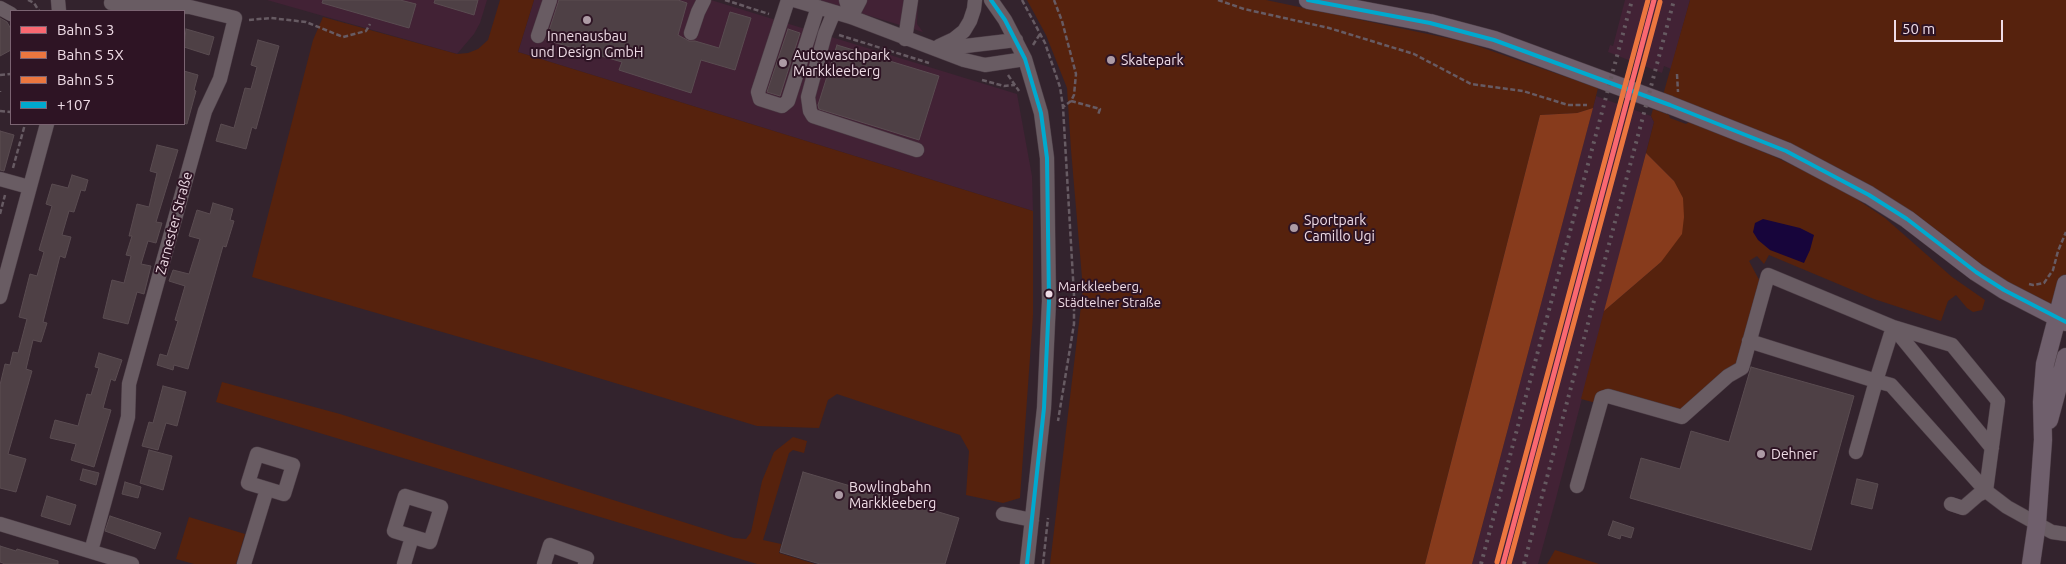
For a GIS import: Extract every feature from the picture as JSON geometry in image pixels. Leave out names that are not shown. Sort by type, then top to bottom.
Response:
[{"type":"main road","points":[[1308,0],[1430,23],[1494,40],[1670,105],[1786,151],[1869,195],[1907,219],[2004,290],[2061,320]]},
{"type":"main road","points":[[2031,564],[2037,523],[2043,440],[2042,402],[2045,364],[2061,320],[2066,284]]},
{"type":"main road","points":[[2043,440],[2066,357]]},
{"type":"street","points":[[538,36],[550,0]]},
{"type":"street","points":[[691,33],[704,0]]},
{"type":"street","points":[[788,0],[758,92],[760,99],[782,106],[788,100],[818,7]]},
{"type":"street","points":[[794,0],[851,17],[964,60],[985,65],[1025,59]]},
{"type":"street","points":[[846,0],[851,17]]},
{"type":"street","points":[[851,17],[860,0]]},
{"type":"street","points":[[905,39],[911,0]]},
{"type":"street","points":[[934,49],[954,39],[964,31],[974,10],[975,0]]},
{"type":"street","points":[[993,1],[1025,59],[1041,113],[1047,158],[1048,301],[1044,398],[1027,564]]},
{"type":"street","points":[[111,5],[190,7],[235,18]]},
{"type":"street","points":[[834,12],[826,32],[808,97],[810,111],[813,116],[918,150]]},
{"type":"street","name":"Zarnester Straße","points":[[91,551],[128,417],[130,384],[205,111],[220,79],[235,18]]},
{"type":"street","points":[[934,49],[967,47],[1016,40]]},
{"type":"street","points":[[1,290],[47,125]]},
{"type":"street","points":[[0,179],[29,187]]},
{"type":"street","points":[[1577,486],[1602,398],[1608,396],[1682,417],[1728,376],[1742,368],[1768,275],[1893,327],[1952,345],[1998,401],[1986,491]]},
{"type":"street","points":[[1856,452],[1893,327]]},
{"type":"street","points":[[1893,327],[1992,448]]},
{"type":"street","points":[[1749,341],[1891,385],[1986,491],[2007,507],[2052,532],[2066,534]]},
{"type":"street","points":[[244,564],[267,489]]},
{"type":"street","points":[[1951,504],[1963,508],[1978,495],[1986,491]]},
{"type":"street","points":[[1002,514],[1032,520]]},
{"type":"street","points":[[0,524],[132,564]]},
{"type":"street","points":[[404,564],[412,537]]},
{"type":"street","points":[[544,564],[550,545],[587,558],[585,564]]},
{"type":"path","points":[[28,0],[34,3],[38,10]]},
{"type":"path","points":[[725,0],[782,18]]},
{"type":"path","points":[[1022,0],[1040,34]]},
{"type":"path","points":[[1054,0],[1074,62],[1076,83],[1071,101],[1064,108]]},
{"type":"path","points":[[1218,0],[1244,9],[1329,28],[1414,54],[1471,84],[1523,91],[1568,105],[1587,105]]},
{"type":"path","points":[[235,18],[254,21],[271,18],[306,22],[343,37],[366,31],[370,24]]},
{"type":"path","points":[[826,32],[929,63]]},
{"type":"path","points":[[1001,64],[1019,92]]},
{"type":"path","points":[[1677,74],[1678,93]]},
{"type":"path","points":[[976,78],[1004,86],[1015,85]]},
{"type":"path","points":[[1071,101],[1100,109],[1098,115]]},
{"type":"path","points":[[2033,285],[2044,283],[2053,270],[2066,232]]},
{"type":"shaded area","points":[[267,0],[487,0],[480,23],[474,34],[457,54]]},
{"type":"shaded area","points":[[500,0],[534,0],[518,52],[1033,211],[1033,315],[1020,498],[1003,503],[966,495],[969,451],[960,435],[837,394],[828,400],[819,428],[757,426],[539,360],[252,277],[313,40],[323,17],[457,54],[468,53],[478,49],[488,40]]},
{"type":"shaded area","points":[[534,0],[711,0],[1017,94],[1032,176],[1033,211],[518,52]]},
{"type":"shaded area","points":[[817,0],[918,0],[917,24],[923,32]]},
{"type":"shaded area","name":"Sportpark Camillo Ugi","points":[[1027,0],[1266,0],[1466,42],[1598,88],[1593,108],[1577,113],[1540,115],[1425,564],[1050,564],[1083,289],[1067,88],[1046,35]]},
{"type":"shaded area","points":[[1625,0],[1690,0],[1671,69],[1664,66],[1662,73],[1608,52],[1610,45],[1613,46]]},
{"type":"shaded area","points":[[1690,0],[2066,0],[2066,284],[2056,318],[1869,195],[1661,102]]},
{"type":"shaded area","points":[[1596,96],[1651,116],[1654,122],[1555,502],[1538,564],[1472,564]]},
{"type":"shaded area","points":[[1593,108],[1472,564],[1425,564],[1540,115],[1577,113]]},
{"type":"shaded area","points":[[1653,109],[1669,115],[1670,118],[1686,124],[1689,122],[1773,156],[1824,180],[1855,198],[1885,218],[1952,277],[1985,300],[1982,310],[1973,312],[1956,295],[1948,301],[1941,321],[1874,299],[1769,255],[1764,264],[1757,256],[1749,261],[1764,289],[1742,368],[1682,417],[1608,396],[1600,404],[1581,399],[1604,311],[1661,262],[1674,181],[1646,153],[1654,122],[1651,116]]},
{"type":"shaded area","points":[[1646,153],[1674,181],[1683,198],[1684,217],[1682,234],[1661,262],[1604,311]]},
{"type":"shaded area","points":[[1763,219],[1800,228],[1814,235],[1804,263],[1770,250],[1758,240],[1753,232],[1755,223]]},
{"type":"shaded area","points":[[222,382],[340,414],[734,538],[746,539],[751,532],[762,481],[774,452],[793,437],[807,441],[804,453],[793,450],[789,453],[763,540],[781,544],[779,553],[815,564],[757,564],[216,402]]},
{"type":"shaded area","points":[[189,517],[245,534],[236,564],[194,564],[176,559]]},
{"type":"shaded area","points":[[1555,550],[1599,564],[1547,564]]},
{"type":"building","points":[[323,0],[400,0],[416,4],[409,28],[322,3]]},
{"type":"building","points":[[435,0],[478,0],[474,15],[434,3]]},
{"type":"building","points":[[559,0],[678,0],[687,3],[678,35],[689,41],[719,48],[730,12],[751,18],[735,70],[701,60],[691,93],[619,70],[622,62],[546,40]]},
{"type":"building","points":[[0,18],[7,22],[10,27],[10,51],[0,56]]},
{"type":"building","points":[[186,29],[214,37],[209,55],[185,47]]},
{"type":"building","name":"Autowaschpark Markkleeberg","points":[[788,29],[800,33],[780,96],[767,92]]},
{"type":"building","points":[[258,40],[279,46],[256,129],[252,127],[246,149],[216,141],[221,124],[234,128],[245,88],[251,89],[257,67],[251,65]]},
{"type":"building","points":[[837,45],[939,76],[919,140],[819,109],[818,105]]},
{"type":"building","points":[[185,71],[198,75],[194,90],[196,91],[187,124],[185,123]]},
{"type":"building","points":[[0,131],[14,135],[4,171],[0,170]]},
{"type":"building","points":[[157,145],[178,150],[156,222],[162,223],[156,243],[148,241],[141,264],[151,266],[144,294],[137,292],[128,324],[103,318],[112,280],[124,283],[131,256],[126,255],[132,236],[129,236],[137,204],[149,207],[157,173],[150,171]]},
{"type":"building","points":[[72,175],[88,180],[85,191],[81,190],[74,212],[69,211],[62,235],[71,237],[65,258],[60,256],[43,322],[47,323],[41,342],[33,340],[26,369],[32,371],[8,454],[26,459],[16,492],[0,488],[0,385],[5,364],[10,365],[13,352],[18,353],[27,319],[19,317],[30,274],[37,276],[44,252],[39,250],[52,206],[46,204],[52,184],[68,188]]},
{"type":"building","points":[[213,203],[233,209],[230,220],[234,221],[226,247],[223,246],[188,369],[174,365],[173,370],[157,365],[160,354],[167,356],[178,321],[175,320],[185,286],[169,281],[173,270],[189,274],[200,239],[189,236],[197,210],[210,214]]},
{"type":"building","points":[[99,353],[122,360],[115,381],[111,379],[103,408],[111,410],[94,467],[71,460],[76,444],[50,438],[55,420],[78,426],[87,394],[91,395],[99,368],[95,367]]},
{"type":"building","name":"Dehner","points":[[1751,367],[1854,396],[1811,550],[1630,498],[1641,458],[1680,469],[1691,431],[1729,442]]},
{"type":"building","points":[[163,386],[186,392],[177,426],[166,423],[158,450],[142,446],[149,422],[153,423]]},
{"type":"building","points":[[149,450],[172,456],[163,490],[140,483]]},
{"type":"building","points":[[83,469],[99,473],[96,485],[80,480]]},
{"type":"building","name":"Bowlingbahn Markkleeberg","points":[[803,472],[959,518],[945,564],[820,564],[780,552]]},
{"type":"building","points":[[1857,479],[1878,484],[1872,509],[1851,504]]},
{"type":"building","points":[[125,482],[141,487],[138,498],[122,494]]},
{"type":"building","points":[[47,496],[76,505],[70,525],[41,516]]},
{"type":"building","points":[[110,516],[161,533],[155,549],[105,531]]},
{"type":"building","points":[[1613,521],[1634,528],[1631,538],[1621,535],[1620,539],[1608,535]]},
{"type":"building","points":[[0,546],[58,561],[58,564],[5,564],[0,562]]},
{"type":"railway","points":[[1481,564],[1632,0]]},
{"type":"railway","points":[[1524,564],[1674,0]]},
{"type":"transit line","name":"+107","points":[[991,0],[1005,20],[1025,59],[1041,113],[1047,158],[1049,301],[1044,408],[1027,564]]},
{"type":"transit line","name":"+107","points":[[1308,0],[1430,23],[1494,40],[1670,105],[1786,151],[1869,195],[1907,219],[1976,272],[2004,290],[2066,322]]},
{"type":"transit line","points":[[1497,562],[1648,0]]},
{"type":"transit line","points":[[1503,564],[1654,0]]},
{"type":"transit line","points":[[1509,564],[1660,2]]},
{"type":"place","name":"Innenausbau und Design GmbH","points":[[587,20]]},
{"type":"place","name":"Skatepark","points":[[1111,60]]},
{"type":"place","name":"Autowaschpark Markkleeberg","points":[[783,63]]},
{"type":"place","name":"Sportpark Camillo Ugi","points":[[1294,228]]},
{"type":"place","name":"Markkleeberg, Städtelner Straße","points":[[1049,294]]},
{"type":"place","name":"Dehner","points":[[1761,454]]},
{"type":"place","name":"Bowlingbahn Markkleeberg","points":[[839,495]]}]
